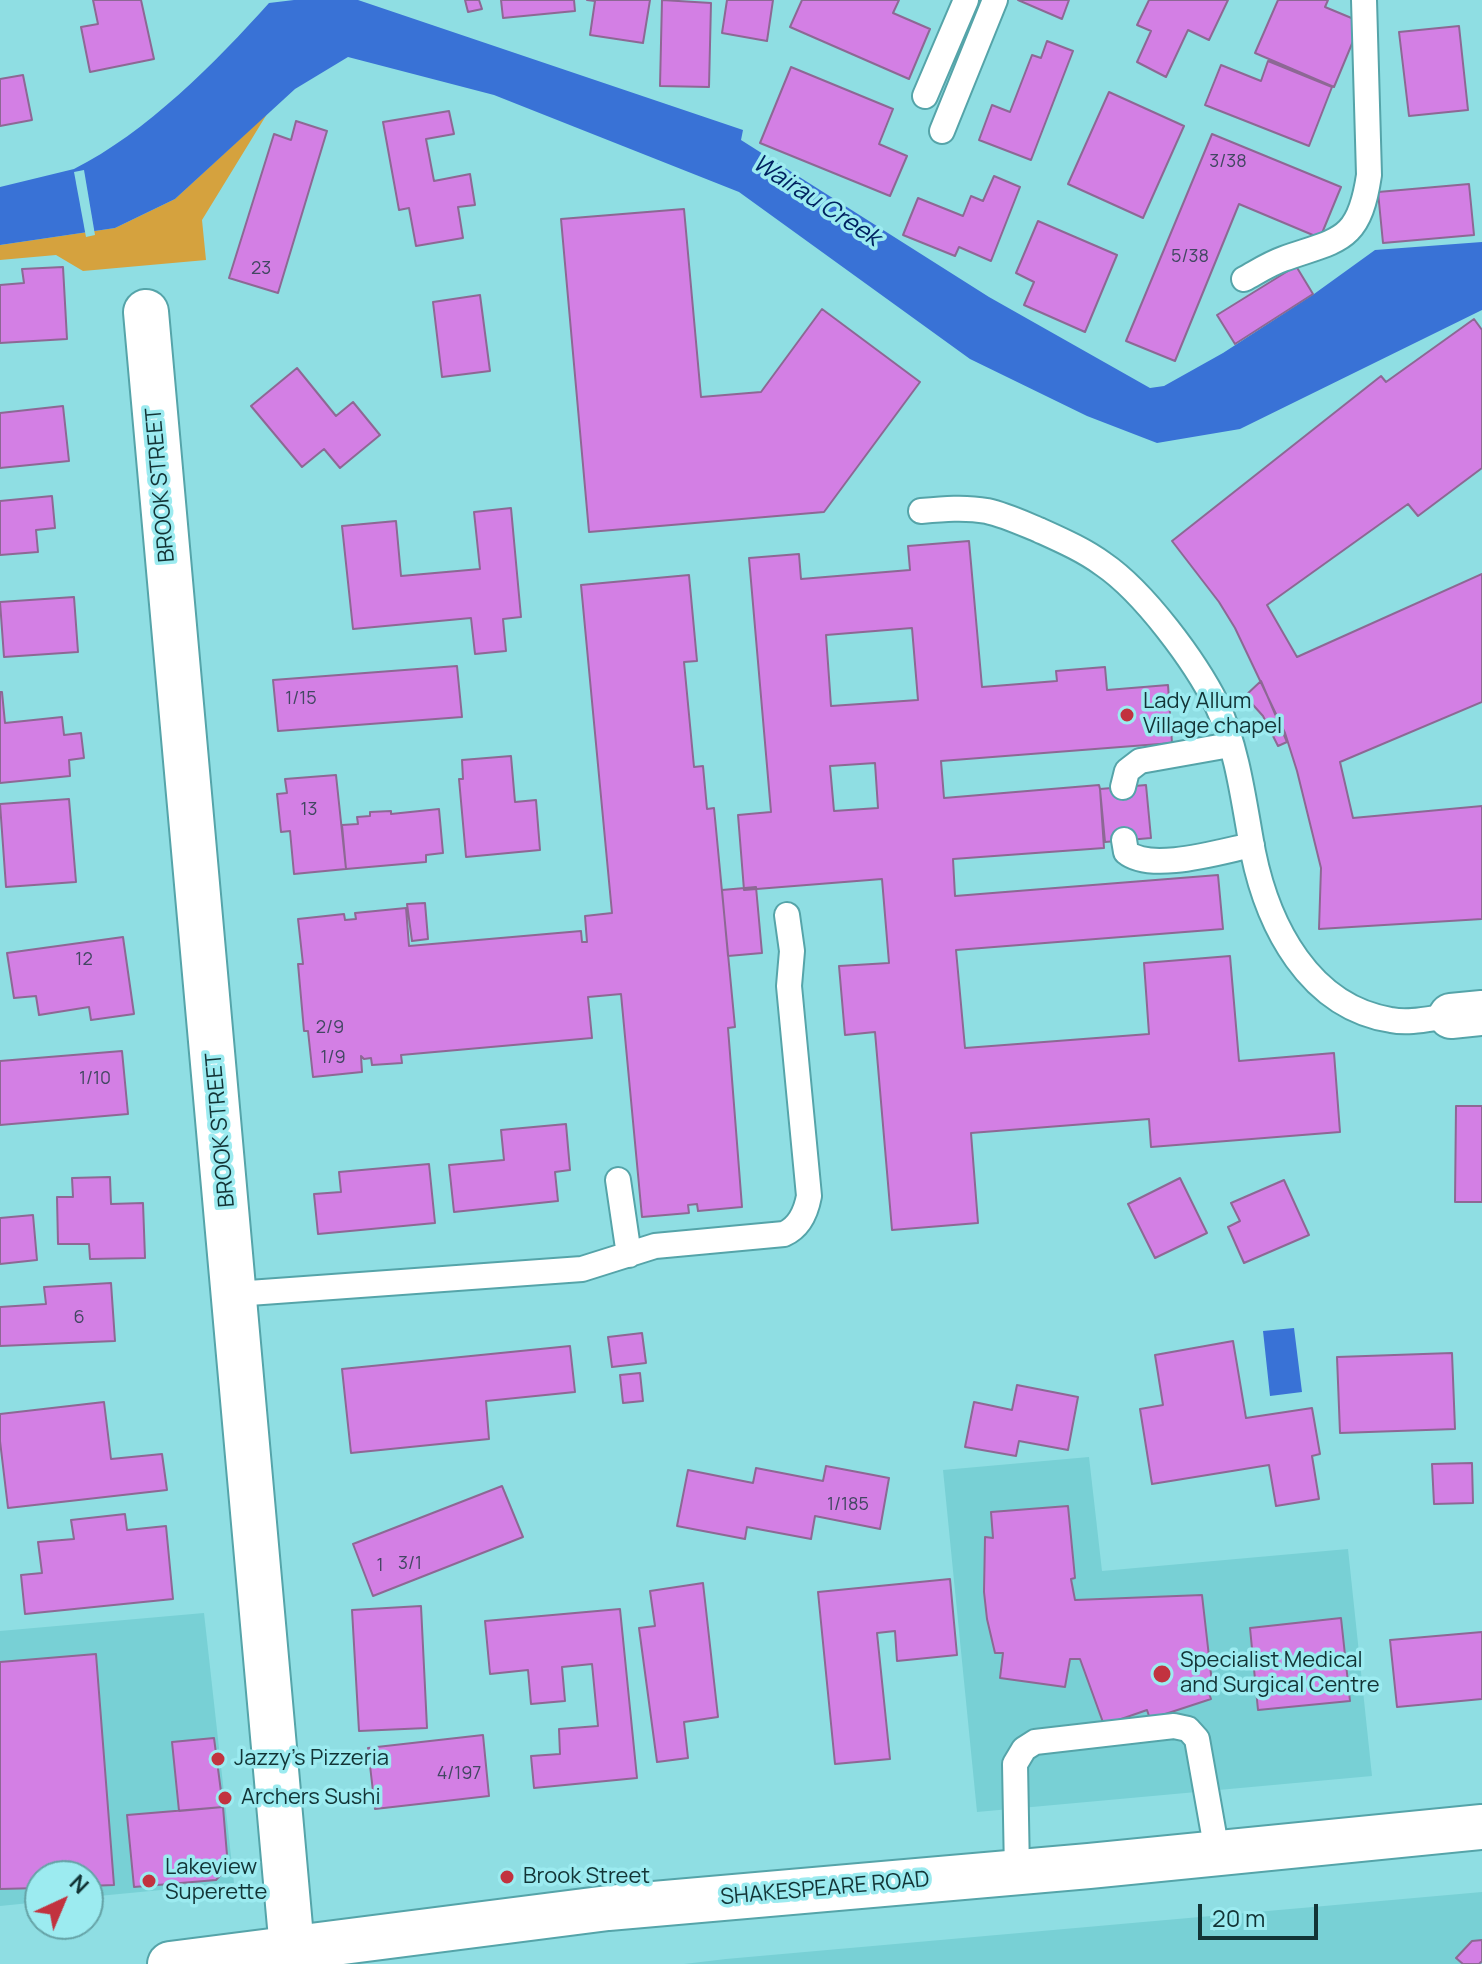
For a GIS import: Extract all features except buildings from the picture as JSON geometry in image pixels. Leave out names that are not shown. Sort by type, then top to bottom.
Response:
[{"type":"street","name":"BROOK STREET","points":[[146,312],[292,1949]]},
{"type":"street","name":"SHAKESPEARE ROAD","points":[[170,1964],[608,1908],[1482,1827]]},
{"type":"lane","points":[[925,96],[966,0]]},
{"type":"lane","points":[[942,131],[995,0]]},
{"type":"lane","points":[[1244,279],[1278,260],[1332,244],[1358,217],[1366,197],[1369,175],[1364,0]]},
{"type":"lane","points":[[921,511],[973,509],[1001,515],[1055,537],[1105,565],[1140,597],[1193,665],[1217,706],[1230,745],[1265,893],[1288,947],[1319,986],[1370,1015],[1393,1021],[1466,1014]]},
{"type":"lane","points":[[1123,787],[1127,771],[1140,761],[1230,745]]},
{"type":"lane","points":[[1124,840],[1126,852],[1142,860],[1181,859],[1252,845]]},
{"type":"lane","points":[[235,1294],[582,1269],[655,1246],[784,1234],[793,1230],[804,1214],[809,1185],[789,986],[792,951],[787,915]]},
{"type":"lane","points":[[618,1180],[629,1255]]},
{"type":"lane","points":[[1017,1872],[1015,1764],[1024,1749],[1035,1742],[1056,1738],[1087,1738],[1174,1726],[1188,1729],[1197,1739],[1217,1852]]},
{"type":"shaded area","points":[[267,114],[202,220],[206,260],[83,271],[56,255],[0,260],[0,245],[115,228],[175,199]]},
{"type":"shaded area","name":"Specialist Medical and Surgical Centre","points":[[1089,1457],[1102,1571],[1348,1549],[1372,1776],[977,1812],[943,1470]]},
{"type":"shaded area","points":[[204,1613],[234,1883],[104,1895],[104,1860],[24,1860],[24,1904],[0,1906],[0,1631]]},
{"type":"shaded area","points":[[1482,1892],[1482,1964],[684,1964],[726,1959]]},
{"type":"water","name":"Wairau Creek","points":[[358,0],[743,130],[741,140],[989,297],[1150,388],[1164,386],[1223,353],[1375,250],[1482,242],[1482,310],[1240,429],[1157,443],[1087,416],[970,359],[739,192],[494,95],[348,57],[295,89],[175,199],[115,228],[0,245],[0,187],[74,169],[101,154],[179,95],[269,3]]},
{"type":"water","points":[[1294,1328],[1302,1392],[1270,1396],[1263,1331]]},
{"type":"pier","points":[[84,170],[95,235],[86,237],[74,172]]},
{"type":"place","name":"Lady Allum Village chapel","points":[[1127,715]]},
{"type":"place","name":"Specialist Medical and Surgical Centre","points":[[1162,1674]]},
{"type":"place","name":"Jazzy’s Pizzeria","points":[[218,1759]]},
{"type":"place","name":"Archers Sushi","points":[[225,1798]]},
{"type":"place","name":"Brook Street","points":[[507,1877]]},
{"type":"place","name":"Lakeview Superette","points":[[149,1881]]}]
